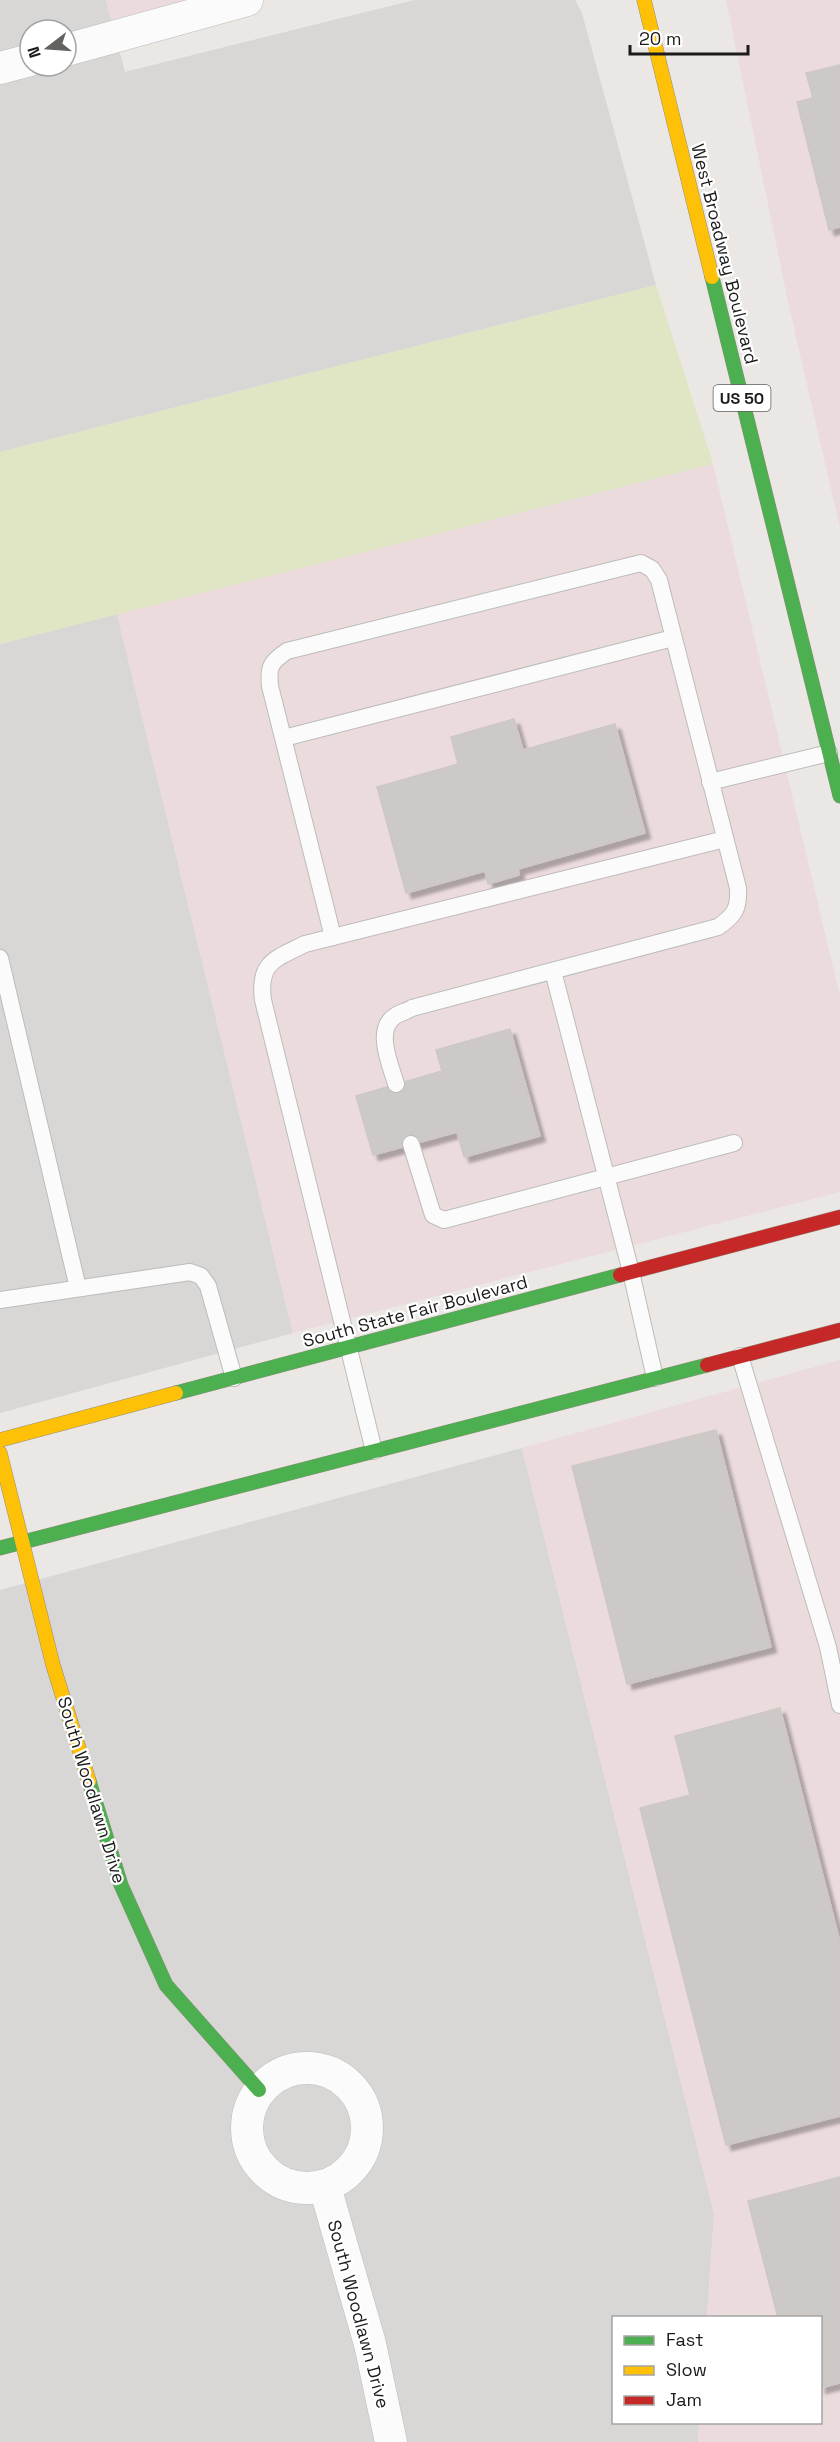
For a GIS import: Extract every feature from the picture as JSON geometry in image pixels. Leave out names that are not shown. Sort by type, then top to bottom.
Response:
[{"type":"main road","name":"West Broadway Boulevard","points":[[644,0],[840,796]]},
{"type":"main road","name":"South State Fair Boulevard","points":[[0,1440],[840,1217]]},
{"type":"main road","points":[[0,1548],[840,1330]]},
{"type":"main road","name":"South Woodlawn Drive","points":[[0,1452],[53,1665],[121,1885],[166,1985],[260,2090]]},
{"type":"street","points":[[78,47],[247,0]]},
{"type":"street","points":[[0,68],[18,63]]},
{"type":"street","points":[[314,2068],[334,2074],[352,2088],[365,2110],[367,2138],[357,2162],[344,2176],[325,2187],[298,2188],[284,2185],[266,2174],[250,2151],[247,2121],[249,2109],[260,2090],[273,2078],[292,2069],[314,2068]]},
{"type":"street","name":"South Woodlawn Drive","points":[[325,2187],[370,2344],[391,2442]]},
{"type":"lane","points":[[333,937],[269,673],[273,660],[287,651],[641,564],[652,569],[658,580],[738,888],[739,903],[732,917],[718,927],[412,1008],[393,1017],[386,1027],[386,1050],[396,1084]]},
{"type":"lane","points":[[284,738],[673,638]]},
{"type":"lane","points":[[710,782],[829,753]]},
{"type":"lane","points":[[374,1451],[262,1000],[261,986],[264,970],[274,960],[305,944],[725,839]]},
{"type":"lane","points":[[0,958],[78,1288]]},
{"type":"lane","points":[[553,971],[656,1378]]},
{"type":"lane","points":[[411,1144],[433,1215],[444,1220],[734,1143]]},
{"type":"lane","points":[[0,1300],[190,1272],[201,1276],[208,1286],[234,1378]]},
{"type":"lane","points":[[740,1356],[834,1646],[840,1705]]},
{"type":"shaded area","points":[[0,0],[106,0],[125,72],[414,0],[575,0],[582,13],[656,285],[0,452]]},
{"type":"shaded area","points":[[106,0],[197,0],[112,24]]},
{"type":"shaded area","points":[[726,0],[840,0],[840,528],[790,311]]},
{"type":"shaded area","points":[[713,464],[840,996],[840,1192],[293,1333],[117,614]]},
{"type":"shaded area","points":[[117,614],[293,1333],[0,1413],[0,644]]},
{"type":"shaded area","points":[[840,1360],[840,2442],[698,2442],[699,2424],[822,2424],[822,2316],[707,2316],[714,2214],[522,1448]]},
{"type":"shaded area","points":[[522,1448],[714,2214],[707,2316],[612,2316],[612,2424],[699,2424],[698,2442],[0,2442],[0,1590]]},
{"type":"green space","points":[[656,285],[713,464],[0,644],[0,452]]},
{"type":"building","points":[[840,65],[840,227],[829,230],[797,102],[813,98],[806,73]]},
{"type":"building","points":[[514,719],[523,750],[615,724],[645,833],[518,869],[519,875],[488,884],[485,871],[406,893],[377,787],[458,764],[451,737]]},
{"type":"building","points":[[510,1029],[540,1136],[464,1157],[457,1132],[373,1155],[356,1096],[442,1071],[436,1050]]},
{"type":"building","points":[[716,1430],[771,1647],[627,1684],[572,1466]]},
{"type":"building","points":[[780,1708],[840,1942],[840,2116],[726,2145],[640,1808],[690,1795],[675,1736]]},
{"type":"building","points":[[840,2177],[840,2383],[822,2388],[822,2316],[777,2316],[748,2201]]},
{"type":"traffic: fast","points":[[712,277],[840,796]]},
{"type":"traffic: fast","points":[[176,1393],[620,1275]]},
{"type":"traffic: fast","points":[[0,1548],[707,1365]]},
{"type":"traffic: fast","points":[[89,1781],[121,1885],[166,1985],[259,2090]]},
{"type":"traffic: slow","points":[[644,0],[712,277]]},
{"type":"traffic: slow","points":[[0,1440],[176,1393]]},
{"type":"traffic: slow","points":[[0,1453],[53,1665],[89,1781]]},
{"type":"traffic: jam","points":[[620,1275],[840,1217]]},
{"type":"traffic: jam","points":[[707,1365],[840,1330]]}]
